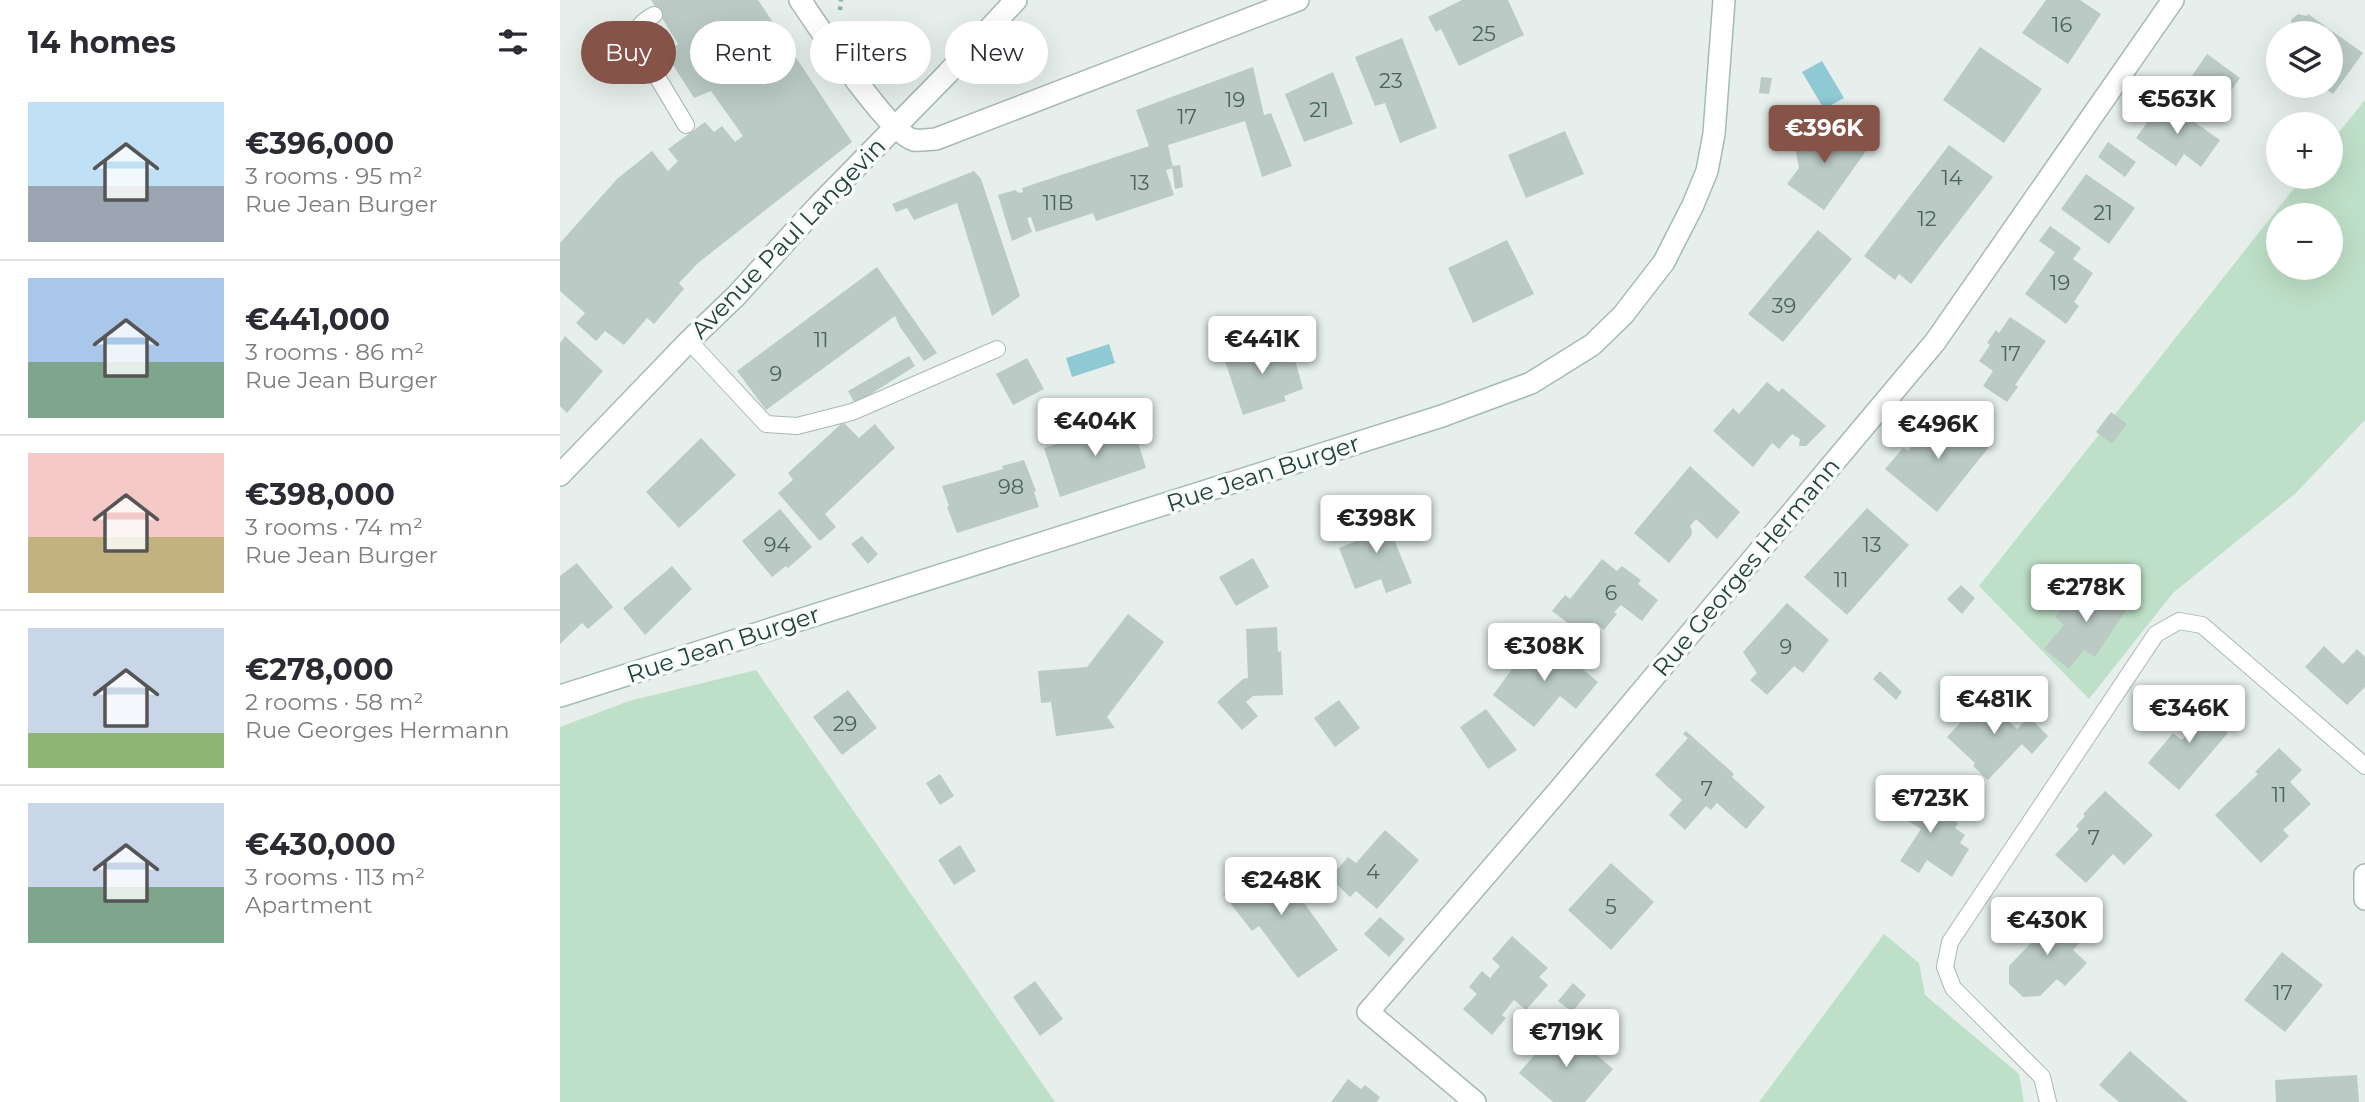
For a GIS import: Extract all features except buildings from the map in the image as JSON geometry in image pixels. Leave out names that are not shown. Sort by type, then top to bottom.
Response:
[{"type":"main road","points":[[800,0],[857,83],[895,127],[913,140],[936,139],[1298,0]]},
{"type":"main road","name":"Avenue Paul Langevin","points":[[560,475],[736,296],[817,207],[1016,0]]},
{"type":"main road","name":"Rue Jean Burger","points":[[560,695],[1442,416],[1531,383],[1592,345],[1623,316],[1664,262],[1693,205],[1707,171],[1714,134],[1724,0]]},
{"type":"main road","name":"Rue Georges Hermann","points":[[1475,1102],[1368,1012],[1559,790],[1935,342],[2174,0]]},
{"type":"main road","points":[[2365,875],[2365,900]]},
{"type":"lane","points":[[654,15],[641,24],[635,40],[686,125]]},
{"type":"lane","points":[[689,341],[766,424],[797,426],[852,412],[997,349]]},
{"type":"lane","points":[[2048,1102],[2042,1077],[1953,988],[1945,967],[1950,942],[2156,634],[2179,621],[2202,625],[2365,766]]},
{"type":"green space","points":[[2365,100],[2365,420],[2296,493],[2173,593],[2089,699],[1979,586],[2266,224],[2266,280],[2343,280],[2343,203],[2282,203],[2293,189],[2343,189],[2343,127]]},
{"type":"green space","points":[[756,670],[1055,1102],[560,1102],[560,727],[629,701]]},
{"type":"green space","points":[[1884,934],[1919,963],[1925,995],[2019,1074],[2024,1102],[1759,1102]]},
{"type":"water","points":[[1822,61],[1844,98],[1824,109],[1802,72]]},
{"type":"water","points":[[1109,344],[1115,363],[1072,377],[1066,358]]}]
